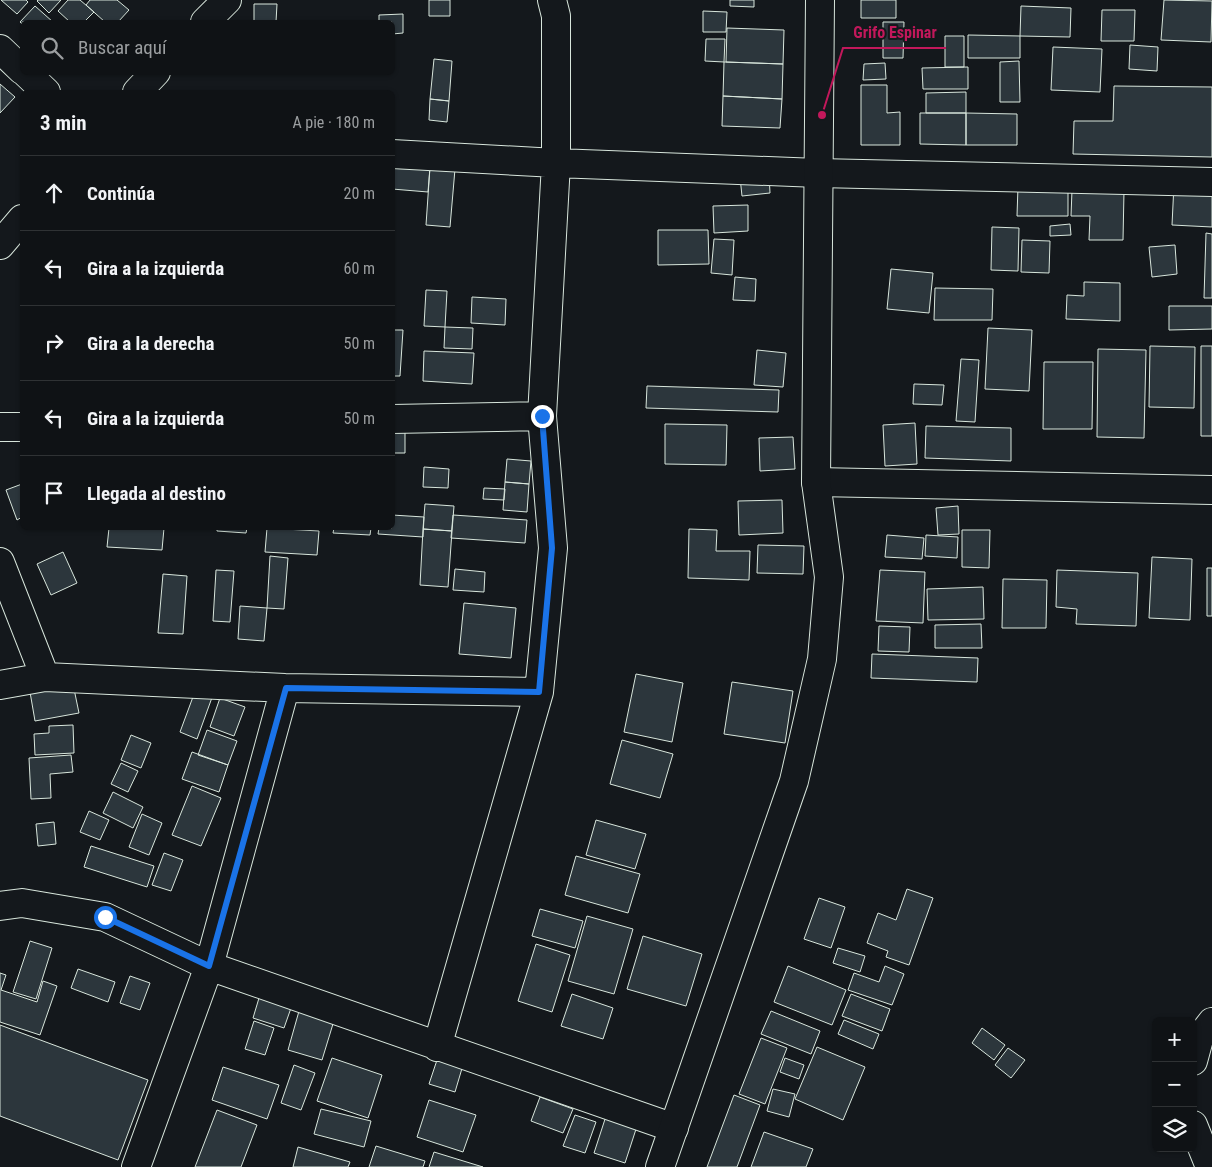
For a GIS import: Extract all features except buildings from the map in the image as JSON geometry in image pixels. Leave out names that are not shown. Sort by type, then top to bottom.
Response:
[{"type":"street","points":[[207,20],[227,0]]},
{"type":"street","points":[[437,1047],[539,692],[552,548],[542,416],[556,163],[556,16],[552,0]]},
{"type":"street","points":[[660,1167],[794,780],[822,659],[829,577],[816,482],[820,0]]},
{"type":"street","points":[[0,49],[20,67]]},
{"type":"street","points":[[28,75],[44,90]]},
{"type":"street","points":[[139,90],[153,75]]},
{"type":"street","points":[[395,154],[556,163],[818,173],[1212,182]]},
{"type":"street","points":[[0,245],[20,221]]},
{"type":"street","points":[[395,419],[542,416]]},
{"type":"street","points":[[0,428],[20,427]]},
{"type":"street","points":[[816,482],[1212,490]]},
{"type":"street","points":[[0,562],[45,677]]},
{"type":"street","points":[[0,685],[45,677],[286,688],[539,692]]},
{"type":"street","points":[[136,1167],[209,966],[286,688]]},
{"type":"street","points":[[0,906],[22,903],[105,917],[209,966],[674,1128]]},
{"type":"street","points":[[1197,1046],[1199,1039],[1212,1022]]},
{"type":"street","points":[[1197,1135],[1210,1167]]},
{"type":"place","name":"Grifo Espinar","points":[[822,115]]},
{"type":"route","points":[[105,917],[209,966],[286,688],[539,692],[552,548],[542,416]]}]
